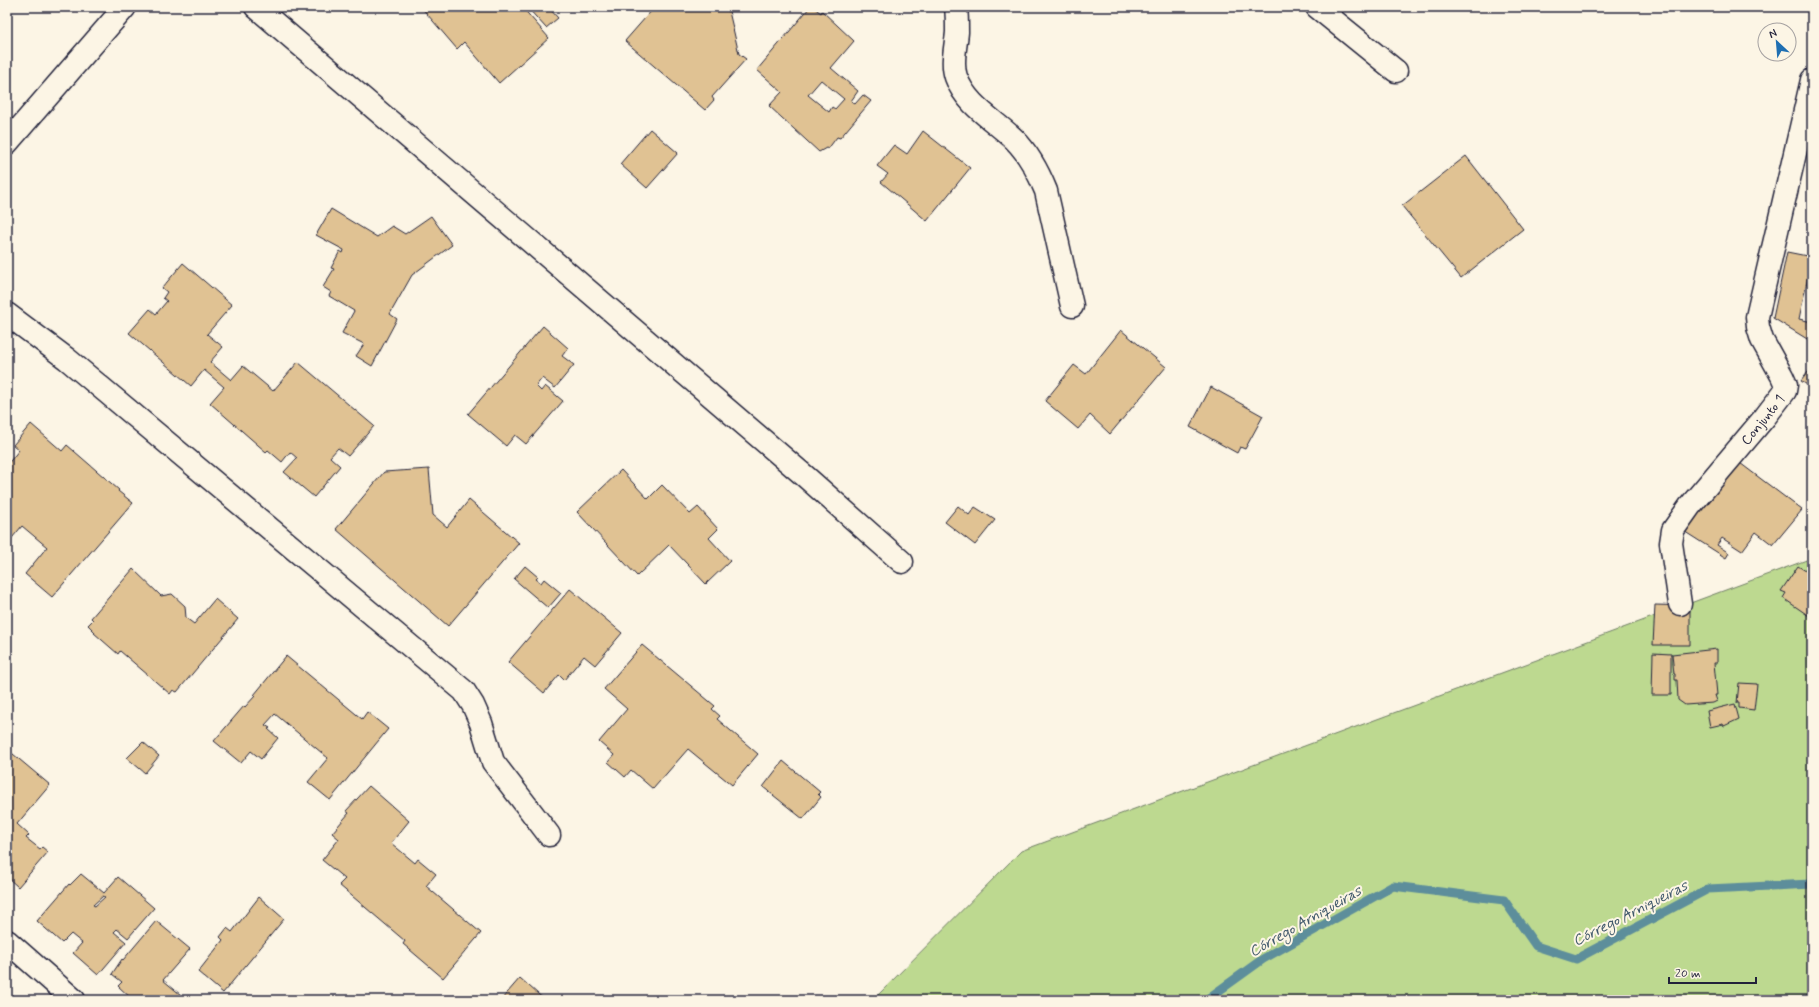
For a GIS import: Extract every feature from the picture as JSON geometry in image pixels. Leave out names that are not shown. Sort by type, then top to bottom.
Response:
[{"type":"street","points":[[7,143],[125,7]]},
{"type":"street","points":[[256,7],[806,477],[902,562]]},
{"type":"street","points":[[956,7],[957,31],[954,66],[956,77],[968,98],[988,118],[1013,139],[1027,154],[1040,175],[1046,191],[1072,306]]},
{"type":"street","points":[[1317,7],[1396,71]]},
{"type":"street","name":"Conjunto 1","points":[[1680,604],[1671,543],[1673,530],[1690,506],[1786,391],[1786,385],[1782,376],[1762,340],[1757,317],[1803,158],[1812,80]]},
{"type":"street","points":[[7,314],[66,359],[464,691],[473,705],[481,723],[493,762],[549,835]]},
{"type":"street","points":[[7,941],[74,1000]]},
{"type":"green space","points":[[1812,558],[1812,1000],[873,1000],[1021,851]]},
{"type":"building","points":[[421,7],[522,7],[549,38],[499,83],[464,42],[457,49]]},
{"type":"building","points":[[527,7],[548,7],[558,18],[546,28]]},
{"type":"building","points":[[651,7],[728,7],[739,54],[746,59],[712,97],[714,100],[705,110],[625,41],[653,9]]},
{"type":"building","points":[[810,7],[813,7],[821,13],[822,11],[854,41],[831,68],[858,91],[851,101],[855,104],[863,95],[871,101],[840,138],[837,137],[828,149],[826,148],[819,152],[769,106],[782,92],[757,70]],"holes":[[[821,80],[844,99],[835,109],[832,107],[829,112],[808,95]]]},
{"type":"building","points":[[650,129],[678,153],[647,188],[620,164]]},
{"type":"building","points":[[923,131],[970,168],[927,221],[881,182],[888,174],[877,166],[894,145],[907,154]]},
{"type":"building","points":[[1466,156],[1523,229],[1461,278],[1402,206]]},
{"type":"building","points":[[331,209],[377,237],[392,226],[405,234],[431,216],[452,245],[412,275],[390,314],[397,319],[372,366],[356,356],[364,344],[342,333],[354,311],[329,296],[331,292],[323,287],[334,269],[331,268],[340,251],[343,253],[344,250],[316,235]]},
{"type":"building","points":[[1787,252],[1812,257],[1799,319],[1812,322],[1812,342],[1773,318]]},
{"type":"building","points":[[183,263],[232,305],[207,334],[223,347],[210,362],[231,380],[243,366],[273,391],[298,362],[374,426],[348,456],[338,448],[330,457],[340,466],[314,497],[284,472],[297,458],[290,452],[282,462],[268,450],[266,452],[210,403],[224,387],[204,370],[191,386],[129,333],[150,309],[156,314],[167,301],[163,298],[167,292],[162,288]]},
{"type":"building","points":[[543,326],[568,348],[562,356],[574,365],[555,388],[542,378],[536,386],[541,391],[545,386],[563,401],[526,444],[515,435],[506,446],[468,414]]},
{"type":"building","points":[[1121,330],[1166,367],[1110,434],[1090,415],[1078,429],[1045,401],[1074,365],[1086,374]]},
{"type":"building","points":[[1812,367],[1812,388],[1801,381]]},
{"type":"building","points":[[1211,387],[1263,416],[1245,449],[1240,447],[1237,453],[1190,427]]},
{"type":"building","points":[[31,424],[62,451],[67,445],[133,503],[52,597],[25,574],[47,547],[22,526],[7,544],[7,527],[10,524],[7,521],[7,465],[19,450],[13,445]]},
{"type":"building","points":[[1736,460],[1802,510],[1773,545],[1756,532],[1742,551],[1722,538],[1717,545],[1729,553],[1726,558],[1679,528]]},
{"type":"building","points":[[429,469],[433,515],[447,527],[469,500],[519,543],[448,626],[336,529],[384,472]]},
{"type":"building","points":[[621,470],[648,499],[662,485],[690,514],[698,507],[718,529],[709,538],[730,561],[706,584],[669,545],[637,576],[577,512]]},
{"type":"building","points":[[958,506],[969,515],[975,507],[995,520],[975,545],[945,522]]},
{"type":"building","points":[[525,566],[538,577],[536,579],[541,583],[544,579],[561,593],[548,608],[514,579]]},
{"type":"building","points":[[1798,566],[1812,575],[1812,618],[1783,598],[1786,593],[1781,591]]},
{"type":"building","points":[[133,569],[161,596],[172,594],[185,606],[186,618],[194,624],[215,599],[238,619],[177,692],[173,690],[170,694],[120,651],[118,654],[94,633],[95,632],[88,625],[93,620],[91,618]]},
{"type":"building","points":[[570,589],[622,633],[595,665],[584,656],[564,680],[559,675],[544,693],[508,662]]},
{"type":"building","points":[[1655,605],[1690,606],[1690,645],[1653,645]]},
{"type":"building","points":[[642,645],[715,706],[712,709],[720,716],[717,719],[758,754],[732,785],[688,749],[653,789],[631,770],[625,777],[608,762],[614,755],[599,742],[627,709],[604,689]]},
{"type":"building","points":[[1717,649],[1717,663],[1714,663],[1717,695],[1715,695],[1717,701],[1713,703],[1685,705],[1678,700],[1677,680],[1675,680],[1672,654]]},
{"type":"building","points":[[1653,653],[1671,654],[1671,695],[1652,695]]},
{"type":"building","points":[[286,656],[362,719],[367,712],[388,729],[330,800],[308,782],[328,758],[275,714],[265,725],[270,728],[268,729],[278,738],[261,759],[251,751],[241,763],[214,741],[244,706],[245,707],[255,696],[254,695]]},
{"type":"building","points":[[1739,683],[1757,684],[1754,710],[1739,708],[1739,703],[1737,703]]},
{"type":"building","points":[[1735,704],[1739,719],[1724,726],[1723,724],[1710,727],[1707,711]]},
{"type":"building","points":[[143,742],[159,756],[145,773],[127,758]]},
{"type":"building","points":[[7,749],[50,785],[17,824],[29,835],[26,838],[40,849],[42,847],[48,852],[18,887],[7,877]]},
{"type":"building","points":[[783,761],[820,792],[818,794],[821,797],[803,819],[763,787]]},
{"type":"building","points":[[369,786],[409,821],[391,843],[415,863],[418,859],[436,874],[426,886],[481,933],[443,978],[403,944],[405,941],[339,885],[345,879],[322,860],[339,839],[332,833],[349,813],[346,811]]},
{"type":"building","points":[[81,874],[104,893],[118,877],[154,908],[128,938],[117,929],[114,932],[126,942],[98,975],[73,953],[82,943],[71,934],[62,943],[37,921],[69,884],[70,885]],"holes":[[[103,896],[105,897],[95,906],[93,905]]]},
{"type":"building","points":[[259,897],[284,919],[223,993],[198,972],[223,940],[220,937],[227,928],[232,932]]},
{"type":"building","points":[[156,921],[190,949],[163,980],[187,1000],[133,1000],[118,986],[122,982],[112,974],[122,959],[123,960]]},
{"type":"building","points":[[520,978],[538,994],[545,1000],[501,1000]]},
{"type":"waterway","name":"Córrego Arniqueiras","points":[[1206,1000],[1263,959],[1393,886],[1504,900],[1536,946],[1576,959],[1708,889],[1812,884]]}]
